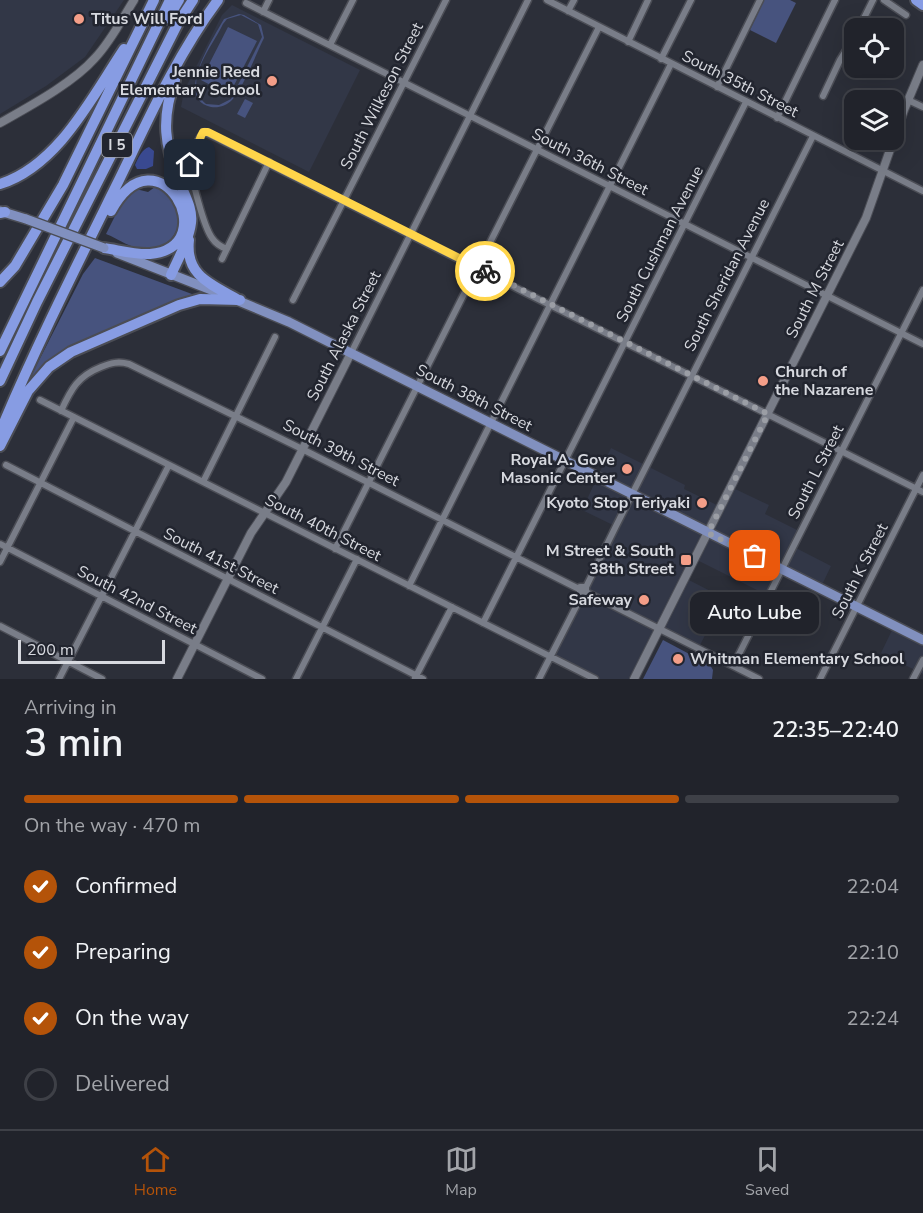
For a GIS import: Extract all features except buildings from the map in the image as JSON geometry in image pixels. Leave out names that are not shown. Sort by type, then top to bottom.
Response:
[{"type":"highway","points":[[0,184],[35,167],[55,149],[127,45],[154,0]]},
{"type":"highway","points":[[0,282],[15,267],[58,193],[154,0]]},
{"type":"highway","name":"I 5","points":[[0,351],[170,0]]},
{"type":"highway","points":[[158,25],[173,10],[179,0]]},
{"type":"highway","name":"I 5","points":[[0,381],[178,23],[193,0]]},
{"type":"highway","points":[[0,432],[57,305],[184,51],[218,0]]},
{"type":"highway","points":[[916,0],[923,5]]},
{"type":"highway","points":[[184,51],[170,95],[165,125],[171,160],[190,208],[191,226],[188,249],[192,267],[213,286],[240,300]]},
{"type":"highway","points":[[57,305],[126,189],[143,182],[158,183],[171,190],[181,202],[184,217],[182,229],[177,239],[165,249],[143,254],[104,248]]},
{"type":"highway","points":[[171,275],[191,226]]},
{"type":"highway","points":[[0,446],[34,382],[71,352],[185,303],[208,299],[240,300]]},
{"type":"main road","name":"South 38th Street","points":[[2,212],[104,248],[270,312],[923,640]]},
{"type":"street","points":[[0,123],[88,66],[106,44],[134,0]]},
{"type":"street","points":[[263,12],[269,0]]},
{"type":"street","points":[[330,45],[353,0]]},
{"type":"street","name":"South Wilkeson Street","points":[[293,300],[446,0]]},
{"type":"street","name":"South Alaska Street","points":[[177,679],[251,533],[283,487],[528,0]]},
{"type":"street","name":"South 35th Street","points":[[547,0],[923,191]]},
{"type":"street","points":[[568,11],[574,0]]},
{"type":"street","points":[[628,42],[648,0]]},
{"type":"street","points":[[661,59],[691,0]]},
{"type":"street","points":[[717,87],[760,0]]},
{"type":"street","points":[[777,118],[835,0]]},
{"type":"street","points":[[864,18],[873,0]]},
{"type":"street","points":[[885,0],[906,15]]},
{"type":"street","name":"South 36th Street","points":[[246,3],[923,344]]},
{"type":"street","points":[[335,549],[598,27]]},
{"type":"street","points":[[823,96],[844,54]]},
{"type":"street","points":[[409,586],[671,64]]},
{"type":"street","name":"South M Street","points":[[634,679],[866,218],[908,100],[923,65]]},
{"type":"street","points":[[908,100],[923,107]]},
{"type":"street","name":"South Cushman Avenue","points":[[483,623],[747,102]]},
{"type":"street","points":[[227,249],[217,244],[210,234],[191,171],[192,155],[205,132],[269,162],[923,492]]},
{"type":"street","name":"South Sheridan Avenue","points":[[539,679],[813,136]]},
{"type":"street","points":[[222,259],[269,162]]},
{"type":"street","name":"South L Street","points":[[734,666],[923,290]]},
{"type":"street","points":[[203,482],[275,337]]},
{"type":"street","name":"South 39th Street","points":[[61,411],[75,386],[87,374],[114,363],[126,363],[369,482],[759,679]]},
{"type":"street","name":"South 40th Street","points":[[40,400],[595,679]]},
{"type":"street","points":[[0,562],[75,417]]},
{"type":"street","name":"South 41st Street","points":[[6,465],[415,677],[423,679]]},
{"type":"street","points":[[59,679],[169,465]]},
{"type":"street","name":"South K Street","points":[[820,679],[923,475]]},
{"type":"street","name":"South 42nd Street","points":[[0,544],[262,679]]},
{"type":"street","points":[[296,679],[357,560]]},
{"type":"street","points":[[415,677],[452,608]]},
{"type":"street","points":[[0,626],[102,679]]},
{"type":"street","points":[[914,679],[923,660]]},
{"type":"shaded area","points":[[0,0],[124,0],[85,57],[46,86],[0,114]]},
{"type":"shaded area","points":[[764,0],[790,0],[796,3],[776,43],[750,30]]},
{"type":"shaded area","name":"Jennie Reed Elementary School","points":[[232,5],[360,70],[309,172],[181,107],[184,91],[222,15]]},
{"type":"shaded area","points":[[239,14],[244,15],[261,25],[264,38],[236,95],[225,105],[211,107],[200,102],[196,86],[206,104],[219,105],[231,99],[262,37],[258,24],[241,15],[227,19],[201,63],[205,53],[224,19]]},
{"type":"shaded area","points":[[228,27],[257,41],[229,95],[201,80]]},
{"type":"shaded area","points":[[245,99],[253,103],[245,118],[237,114]]},
{"type":"shaded area","points":[[149,147],[154,151],[153,166],[137,169],[135,165],[139,157]]},
{"type":"shaded area","points":[[155,187],[167,193],[175,202],[178,213],[175,233],[168,242],[158,247],[140,249],[106,234],[120,206],[136,189],[148,192]]},
{"type":"shaded area","points":[[95,258],[200,297],[68,349],[37,373],[30,382],[83,274]]},
{"type":"shaded area","points":[[611,448],[685,485],[684,489],[721,507],[731,487],[769,505],[765,514],[801,532],[794,547],[831,566],[820,589],[782,570],[769,596],[695,559],[685,578],[724,598],[698,649],[660,629],[634,679],[595,679],[550,656],[615,526],[582,510]]},
{"type":"shaded area","points":[[894,626],[923,640],[923,674],[881,653]]},
{"type":"shaded area","name":"Whitman Elementary School","points":[[663,640],[710,665],[713,670],[712,679],[643,679]]},
{"type":"way so far","points":[[485,271],[768,414],[708,533],[755,556]]},
{"type":"place","name":"Titus Will Ford","points":[[79,19]]},
{"type":"place","name":"Jennie Reed Elementary School","points":[[272,81]]},
{"type":"place","name":"Church of the Nazarene","points":[[763,381]]},
{"type":"place","name":"Royal A. Gove Masonic Center","points":[[627,469]]},
{"type":"place","name":"Kyoto Stop Teriyaki","points":[[702,503]]},
{"type":"place","name":"Auto Lube","points":[[755,556]]},
{"type":"place","name":"M Street & South 38th Street","points":[[686,560]]},
{"type":"place","name":"Safeway","points":[[644,600]]},
{"type":"place","name":"Whitman Elementary School","points":[[678,659]]},
{"type":"route","points":[[190,165],[192,155],[203,132],[208,132],[485,271]]}]
